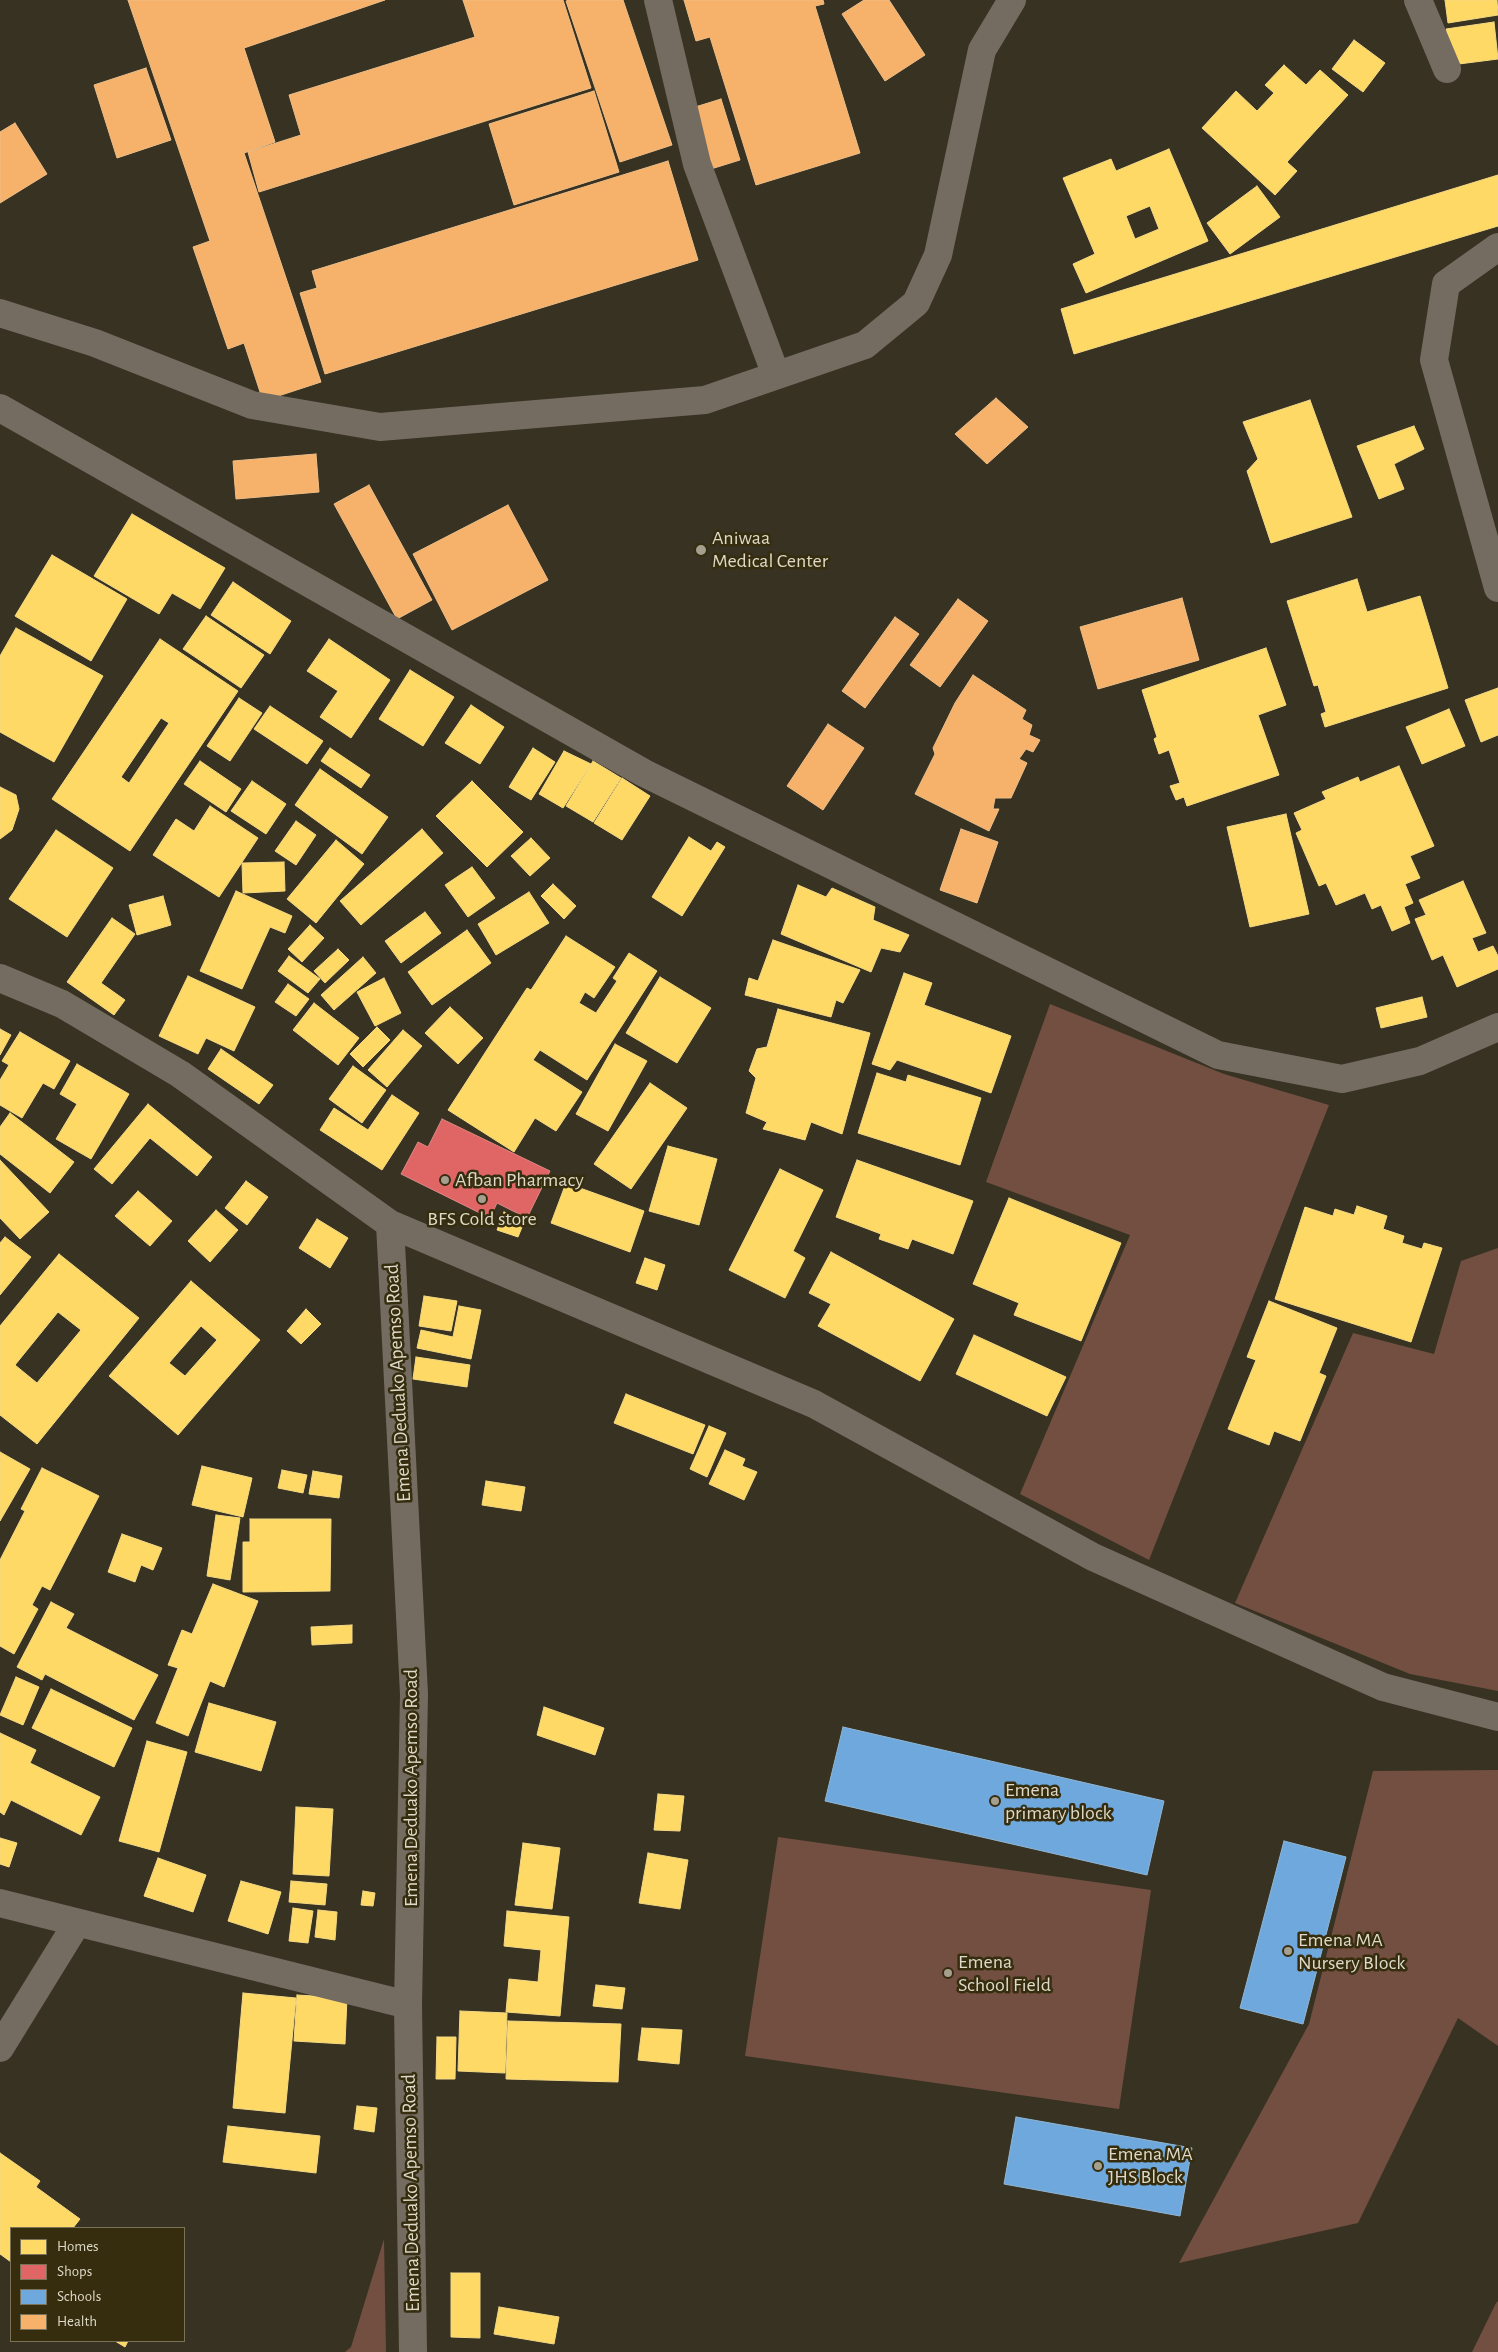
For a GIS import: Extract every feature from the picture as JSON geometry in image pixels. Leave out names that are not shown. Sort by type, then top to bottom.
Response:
[{"type":"street","points":[[658,0],[697,164],[776,375]]},
{"type":"street","points":[[0,313],[95,343],[252,405],[380,427],[705,400],[865,345],[916,303],[938,255],[982,50],[1012,0]]},
{"type":"street","points":[[1418,0],[1446,70]]},
{"type":"street","points":[[1498,248],[1446,284],[1434,360],[1498,588]]},
{"type":"street","points":[[0,408],[644,773],[1218,1055],[1342,1079],[1420,1061],[1498,1026]]},
{"type":"street","points":[[0,978],[62,1004],[180,1074],[390,1224],[814,1404],[1093,1557],[1310,1654],[1383,1686],[1498,1717]]},
{"type":"street","name":"Emena Deduako Apemso Road","points":[[390,1224],[414,1694],[408,2005],[412,2352]]},
{"type":"street","points":[[0,1904],[408,2005]]},
{"type":"street","points":[[0,2048],[77,1923]]},
{"type":"shaded area","points":[[1050,1004],[1224,1074],[1329,1105],[1149,1560],[1020,1494],[1130,1235],[986,1182]]},
{"type":"shaded area","points":[[1498,1248],[1498,1691],[1410,1674],[1235,1603],[1353,1333],[1434,1354],[1461,1261]]},
{"type":"shaded area","points":[[1498,1770],[1498,2046],[1458,2018],[1358,2223],[1179,2263],[1309,2024],[1373,1771]]},
{"type":"shaded area","name":"Emena School Field","points":[[778,1837],[1151,1890],[1119,2109],[745,2056]]},
{"type":"shaded area","points":[[384,2239],[386,2352],[345,2352],[351,2347]]},
{"type":"shaded area","points":[[1498,2301],[1498,2352],[1472,2352],[1496,2303]]},
{"type":"building: Homes","points":[[1445,0],[1497,0],[1498,15],[1448,23]]},
{"type":"building: Homes","points":[[1494,22],[1498,59],[1451,65],[1446,29]]},
{"type":"building: Homes","points":[[1354,40],[1385,63],[1363,92],[1332,69]]},
{"type":"building: Homes","points":[[1284,65],[1306,85],[1320,70],[1348,95],[1287,162],[1297,171],[1275,195],[1202,128],[1236,91],[1257,111],[1274,93],[1265,85]]},
{"type":"building: Homes","points":[[1169,149],[1208,241],[1086,293],[1073,264],[1095,254],[1063,178],[1111,159],[1116,171]],"holes":[[[1150,206],[1159,229],[1135,239],[1126,216]]]},
{"type":"building: Homes","points":[[1498,175],[1498,226],[1074,354],[1061,309]]},
{"type":"building: Homes","points":[[1257,186],[1280,217],[1230,254],[1207,223]]},
{"type":"building: Homes","points":[[1310,400],[1352,517],[1271,543],[1247,471],[1258,459],[1243,422]]},
{"type":"building: Homes","points":[[1414,426],[1424,449],[1394,464],[1404,489],[1379,499],[1357,446]]},
{"type":"building: Homes","points":[[132,514],[225,568],[200,609],[172,593],[159,614],[94,576]]},
{"type":"building: Homes","points":[[52,555],[127,599],[91,661],[15,616]]},
{"type":"building: Homes","points":[[1357,579],[1367,612],[1420,596],[1448,688],[1325,727],[1321,714],[1326,712],[1318,685],[1314,686],[1287,601]]},
{"type":"building: Homes","points":[[233,582],[291,621],[270,654],[211,615]]},
{"type":"building: Homes","points":[[206,616],[264,655],[241,688],[183,649]]},
{"type":"building: Homes","points":[[16,628],[103,676],[54,762],[0,732],[0,656]]},
{"type":"building: Homes","points":[[160,639],[238,691],[130,851],[52,799]],"holes":[[[161,718],[169,723],[129,783],[121,777]]]},
{"type":"building: Homes","points":[[329,639],[390,680],[351,738],[320,717],[338,691],[307,671]]},
{"type":"building: Homes","points":[[1266,648],[1286,705],[1258,715],[1279,775],[1187,806],[1184,797],[1176,800],[1170,786],[1180,783],[1169,750],[1159,754],[1154,739],[1157,737],[1142,690]]},
{"type":"building: Homes","points":[[410,670],[454,697],[423,746],[379,719]]},
{"type":"building: Homes","points":[[1498,688],[1498,735],[1481,742],[1465,700]]},
{"type":"building: Homes","points":[[239,698],[262,713],[230,761],[207,746]]},
{"type":"building: Homes","points":[[471,705],[504,727],[480,764],[445,743]]},
{"type":"building: Homes","points":[[270,706],[323,741],[307,764],[254,729]]},
{"type":"building: Homes","points":[[1449,709],[1465,746],[1422,764],[1406,727]]},
{"type":"building: Homes","points":[[330,748],[370,775],[361,788],[321,761]]},
{"type":"building: Homes","points":[[533,748],[555,762],[531,800],[509,787]]},
{"type":"building: Homes","points":[[564,751],[591,764],[563,808],[539,794]]},
{"type":"building: Homes","points":[[200,761],[241,789],[226,812],[184,784]]},
{"type":"building: Homes","points":[[593,761],[621,778],[593,822],[566,806]]},
{"type":"building: Homes","points":[[1399,766],[1434,846],[1410,856],[1420,878],[1405,884],[1413,903],[1404,907],[1410,923],[1392,931],[1381,905],[1372,909],[1365,893],[1336,905],[1326,883],[1319,886],[1296,833],[1302,830],[1294,813],[1326,799],[1322,792],[1358,777],[1360,782]]},
{"type":"building: Homes","points":[[320,769],[388,817],[362,854],[295,805]]},
{"type":"building: Homes","points":[[622,778],[650,796],[622,840],[594,823]]},
{"type":"building: Homes","points":[[252,781],[286,804],[266,834],[231,811]]},
{"type":"building: Homes","points":[[472,781],[523,832],[487,867],[436,816]]},
{"type":"building: Homes","points":[[0,787],[16,795],[19,809],[12,830],[0,839]]},
{"type":"building: Homes","points":[[210,806],[258,838],[219,897],[153,855],[176,819],[194,831]]},
{"type":"building: Homes","points":[[1286,814],[1309,914],[1250,927],[1227,827]]},
{"type":"building: Homes","points":[[296,821],[316,835],[296,865],[275,851]]},
{"type":"building: Homes","points":[[422,829],[443,853],[361,925],[340,901]]},
{"type":"building: Homes","points":[[56,830],[113,868],[67,937],[9,899]]},
{"type":"building: Homes","points":[[689,837],[711,851],[717,842],[725,847],[682,916],[652,897]]},
{"type":"building: Homes","points":[[531,838],[550,858],[530,876],[511,856]]},
{"type":"building: Homes","points":[[336,840],[364,864],[316,923],[287,899]]},
{"type":"building: Homes","points":[[284,862],[285,891],[243,893],[242,863]]},
{"type":"building: Homes","points":[[472,867],[495,898],[468,917],[445,885]]},
{"type":"building: Homes","points":[[1463,881],[1486,933],[1472,938],[1478,952],[1493,946],[1498,956],[1498,969],[1457,987],[1443,955],[1432,960],[1415,919],[1426,915],[1419,900]]},
{"type":"building: Homes","points":[[553,884],[576,906],[564,919],[541,896]]},
{"type":"building: Homes","points":[[798,885],[826,897],[832,888],[875,907],[873,920],[909,935],[900,952],[881,948],[871,972],[781,934]]},
{"type":"building: Homes","points":[[236,891],[292,916],[285,933],[270,927],[242,989],[200,971]]},
{"type":"building: Homes","points":[[529,892],[549,923],[496,955],[478,924]]},
{"type":"building: Homes","points":[[163,896],[171,925],[137,935],[129,905]]},
{"type":"building: Homes","points":[[425,912],[441,933],[401,963],[385,941]]},
{"type":"building: Homes","points":[[112,918],[135,934],[101,983],[125,1000],[114,1015],[67,982]]},
{"type":"building: Homes","points":[[310,925],[324,938],[302,962],[288,949]]},
{"type":"building: Homes","points":[[467,930],[491,963],[432,1005],[408,972]]},
{"type":"building: Homes","points":[[566,936],[615,967],[594,998],[585,992],[579,1003],[596,1013],[617,981],[613,978],[629,953],[657,971],[587,1080],[540,1050],[533,1060],[582,1092],[556,1131],[535,1118],[514,1152],[448,1110],[527,988],[531,990]]},
{"type":"building: Homes","points":[[773,940],[860,970],[843,1003],[836,1000],[831,1017],[745,995],[749,978],[758,981]]},
{"type":"building: Homes","points":[[338,949],[349,960],[325,983],[314,971]]},
{"type":"building: Homes","points":[[289,956],[320,979],[308,993],[278,971]]},
{"type":"building: Homes","points":[[363,957],[376,973],[334,1010],[321,995]]},
{"type":"building: Homes","points":[[904,973],[932,983],[924,1005],[1011,1036],[991,1093],[897,1060],[890,1070],[872,1064]]},
{"type":"building: Homes","points":[[188,976],[255,1007],[234,1051],[206,1038],[198,1054],[159,1036]]},
{"type":"building: Homes","points":[[660,977],[711,1008],[677,1063],[626,1033]]},
{"type":"building: Homes","points":[[384,978],[401,1013],[375,1026],[357,992]]},
{"type":"building: Homes","points":[[288,984],[309,999],[296,1016],[275,1002]]},
{"type":"building: Homes","points":[[1422,997],[1427,1017],[1381,1028],[1376,1008]]},
{"type":"building: Homes","points":[[314,1003],[359,1038],[338,1065],[293,1030]]},
{"type":"building: Homes","points":[[450,1007],[483,1038],[458,1064],[425,1033]]},
{"type":"building: Homes","points":[[778,1009],[870,1033],[842,1134],[811,1122],[805,1140],[763,1129],[767,1122],[746,1113],[756,1078],[749,1071],[757,1049],[767,1047]]},
{"type":"building: Homes","points":[[377,1027],[390,1040],[363,1067],[350,1054]]},
{"type":"building: Homes","points":[[0,1029],[11,1035],[0,1055]]},
{"type":"building: Homes","points":[[403,1030],[422,1046],[387,1087],[368,1070]]},
{"type":"building: Homes","points":[[20,1032],[70,1061],[54,1089],[43,1083],[22,1118],[0,1105],[0,1080],[9,1065],[2,1061]]},
{"type":"building: Homes","points":[[615,1044],[647,1061],[608,1131],[576,1114]]},
{"type":"building: Homes","points":[[221,1049],[273,1085],[259,1104],[208,1069]]},
{"type":"building: Homes","points":[[77,1064],[129,1094],[91,1159],[56,1139],[77,1104],[60,1094]]},
{"type":"building: Homes","points":[[353,1066],[386,1090],[362,1123],[329,1099]]},
{"type":"building: Homes","points":[[877,1073],[906,1082],[908,1075],[981,1098],[960,1165],[858,1133]]},
{"type":"building: Homes","points":[[650,1083],[687,1108],[631,1189],[594,1164]]},
{"type":"building: Homes","points":[[392,1095],[419,1113],[382,1170],[320,1130],[334,1108],[368,1130]]},
{"type":"building: Homes","points":[[148,1104],[212,1157],[197,1176],[150,1138],[112,1184],[94,1169]]},
{"type":"building: Homes","points":[[10,1113],[74,1162],[50,1193],[0,1154],[0,1127]]},
{"type":"building: Homes","points":[[668,1146],[717,1159],[699,1225],[649,1211]]},
{"type":"building: Homes","points":[[0,1160],[49,1212],[20,1239],[0,1218]]},
{"type":"building: Homes","points":[[857,1160],[973,1201],[953,1254],[912,1239],[908,1249],[879,1239],[881,1234],[836,1217]]},
{"type":"building: Homes","points":[[780,1169],[823,1190],[793,1251],[805,1258],[785,1298],[729,1270]]},
{"type":"building: Homes","points":[[246,1181],[268,1197],[247,1225],[225,1208]]},
{"type":"building: Homes","points":[[566,1183],[644,1211],[630,1252],[551,1223]]},
{"type":"building: Homes","points":[[138,1191],[172,1221],[150,1246],[115,1216]]},
{"type":"building: Homes","points":[[1009,1198],[1121,1243],[1081,1341],[1014,1315],[1019,1303],[973,1284]]},
{"type":"building: Homes","points":[[1357,1206],[1387,1216],[1383,1229],[1404,1236],[1402,1243],[1422,1249],[1424,1243],[1442,1248],[1411,1342],[1275,1299],[1305,1207],[1333,1216],[1335,1209],[1354,1215]]},
{"type":"building: Homes","points":[[216,1210],[238,1230],[210,1262],[188,1241]]},
{"type":"building: Homes","points":[[504,1212],[525,1220],[518,1237],[497,1230]]},
{"type":"building: Homes","points":[[317,1219],[348,1238],[330,1268],[299,1248]]},
{"type":"building: Homes","points":[[5,1237],[31,1257],[0,1295],[0,1243]]},
{"type":"building: Homes","points":[[831,1252],[954,1319],[920,1381],[818,1326],[831,1304],[809,1293]]},
{"type":"building: Homes","points":[[59,1254],[139,1318],[37,1444],[0,1415],[0,1326]],"holes":[[[58,1312],[81,1330],[37,1383],[15,1365]]]},
{"type":"building: Homes","points":[[645,1258],[665,1265],[657,1290],[636,1283]]},
{"type":"building: Homes","points":[[191,1281],[260,1340],[178,1435],[109,1376]],"holes":[[[201,1326],[217,1340],[185,1376],[169,1363]]]},
{"type":"building: Homes","points":[[424,1296],[457,1301],[451,1331],[419,1326]]},
{"type":"building: Homes","points":[[1269,1301],[1337,1328],[1319,1373],[1326,1376],[1300,1441],[1274,1431],[1269,1445],[1228,1429],[1256,1360],[1247,1357]]},
{"type":"building: Homes","points":[[459,1306],[481,1310],[471,1359],[417,1348],[421,1330],[453,1337]]},
{"type":"building: Homes","points":[[306,1309],[321,1324],[301,1344],[287,1331]]},
{"type":"building: Homes","points":[[974,1335],[1066,1377],[1047,1416],[956,1374]]},
{"type":"building: Homes","points":[[416,1357],[470,1365],[467,1387],[413,1379]]},
{"type":"building: Homes","points":[[626,1394],[705,1425],[693,1454],[614,1423]]},
{"type":"building: Homes","points":[[709,1426],[726,1433],[707,1477],[690,1469]]},
{"type":"building: Homes","points":[[725,1450],[745,1459],[742,1466],[757,1472],[744,1500],[709,1484]]},
{"type":"building: Homes","points":[[0,1452],[30,1469],[0,1521]]},
{"type":"building: Homes","points":[[202,1466],[252,1478],[243,1517],[192,1505]]},
{"type":"building: Homes","points":[[42,1468],[99,1496],[50,1590],[42,1586],[32,1605],[38,1609],[14,1654],[0,1646],[0,1560],[25,1511],[21,1509]]},
{"type":"building: Homes","points":[[282,1470],[307,1475],[303,1493],[278,1488]]},
{"type":"building: Homes","points":[[313,1471],[342,1476],[339,1498],[309,1494]]},
{"type":"building: Homes","points":[[486,1481],[525,1487],[521,1511],[482,1505]]},
{"type":"building: Homes","points":[[216,1515],[240,1518],[230,1580],[207,1576]]},
{"type":"building: Homes","points":[[250,1519],[331,1519],[330,1591],[243,1592],[243,1542],[250,1542]]},
{"type":"building: Homes","points":[[122,1534],[162,1548],[153,1570],[141,1565],[135,1582],[108,1572]]},
{"type":"building: Homes","points":[[213,1584],[258,1601],[224,1687],[210,1681],[188,1736],[156,1723],[178,1668],[168,1665],[182,1630],[192,1634]]},
{"type":"building: Homes","points":[[51,1602],[74,1614],[66,1628],[158,1675],[134,1720],[45,1674],[42,1680],[17,1667]]},
{"type":"building: Homes","points":[[352,1625],[352,1643],[312,1645],[311,1627]]},
{"type":"building: Homes","points":[[16,1677],[39,1687],[23,1725],[0,1715]]},
{"type":"building: Homes","points":[[51,1689],[132,1728],[114,1767],[32,1728]]},
{"type":"building: Homes","points":[[209,1703],[276,1722],[261,1771],[195,1752]]},
{"type":"building: Homes","points":[[544,1707],[604,1728],[595,1755],[537,1735]]},
{"type":"building: Homes","points":[[0,1733],[36,1750],[30,1763],[100,1797],[81,1835],[11,1800],[4,1815],[0,1812]]},
{"type":"building: Homes","points":[[147,1741],[187,1752],[159,1852],[119,1841]]},
{"type":"building: Homes","points":[[658,1794],[684,1796],[680,1831],[654,1830]]},
{"type":"building: Homes","points":[[296,1807],[333,1809],[329,1876],[293,1874]]},
{"type":"building: Homes","points":[[0,1838],[17,1843],[9,1867],[0,1864]]},
{"type":"building: Homes","points":[[523,1843],[560,1848],[552,1909],[515,1905]]},
{"type":"building: Homes","points":[[648,1853],[688,1860],[680,1909],[639,1903]]},
{"type":"building: Homes","points":[[158,1858],[206,1875],[193,1912],[144,1896]]},
{"type":"building: Homes","points":[[241,1881],[281,1892],[268,1934],[228,1921]]},
{"type":"building: Homes","points":[[291,1881],[327,1884],[325,1905],[289,1902]]},
{"type":"building: Homes","points":[[363,1891],[375,1893],[373,1906],[361,1905]]},
{"type":"building: Homes","points":[[293,1908],[313,1911],[308,1943],[289,1941]]},
{"type":"building: Homes","points":[[318,1910],[337,1912],[335,1940],[315,1937]]},
{"type":"building: Homes","points":[[507,1911],[569,1917],[560,2016],[506,2012],[509,1979],[538,1982],[541,1950],[504,1946]]},
{"type":"building: Homes","points":[[596,1985],[625,1988],[622,2009],[593,2006]]},
{"type":"building: Homes","points":[[243,1993],[296,1998],[285,2113],[233,2108]]},
{"type":"building: Homes","points":[[297,1995],[347,1998],[345,2044],[294,2041]]},
{"type":"building: Homes","points":[[460,2011],[507,2013],[505,2073],[458,2071]]},
{"type":"building: Homes","points":[[508,2021],[621,2024],[618,2082],[506,2079]]},
{"type":"building: Homes","points":[[642,2028],[682,2030],[679,2064],[638,2060]]},
{"type":"building: Homes","points":[[437,2037],[456,2037],[455,2079],[436,2079]]},
{"type":"building: Homes","points":[[357,2106],[377,2108],[374,2132],[354,2129]]},
{"type":"building: Homes","points":[[228,2126],[320,2136],[316,2173],[223,2162]]},
{"type":"building: Homes","points":[[0,2153],[40,2181],[36,2187],[80,2219],[74,2227],[10,2227],[10,2261],[0,2254]]},
{"type":"building: Homes","points":[[451,2273],[480,2273],[480,2338],[451,2337]]},
{"type":"building: Homes","points":[[499,2307],[559,2317],[554,2344],[494,2334]]},
{"type":"building: Homes","points":[[117,2342],[128,2342],[125,2347]]},
{"type":"building: Shops","points":[[442,1119],[550,1171],[527,1218],[497,1203],[490,1218],[401,1174],[418,1142],[428,1147]]},
{"type":"building: Schools","name":"Emena primary block","points":[[843,1727],[1164,1801],[1147,1875],[825,1801]]},
{"type":"building: Schools","name":"Emena MA Nursery Block","points":[[1284,1841],[1346,1857],[1303,2024],[1240,2008]]},
{"type":"building: Schools","name":"Emena MA JHS Block","points":[[1016,2117],[1192,2148],[1180,2216],[1004,2184]]},
{"type":"building: Health","points":[[128,0],[385,0],[244,48],[275,142],[244,153],[321,382],[263,401],[244,343],[228,349],[193,247],[210,241]]},
{"type":"building: Health","points":[[463,0],[563,0],[591,88],[259,192],[248,152],[301,135],[289,95],[475,37]]},
{"type":"building: Health","points":[[623,0],[672,145],[620,162],[566,1]]},
{"type":"building: Health","points":[[684,0],[823,0],[824,4],[815,6],[860,153],[756,185],[710,37],[696,41]]},
{"type":"building: Health","points":[[864,0],[889,0],[925,55],[885,81],[842,14]]},
{"type":"building: Health","points":[[146,68],[171,140],[117,158],[94,85]]},
{"type":"building: Health","points":[[594,91],[619,172],[514,205],[489,124]]},
{"type":"building: Health","points":[[721,99],[740,160],[711,169],[692,108]]},
{"type":"building: Health","points":[[15,123],[47,174],[0,203],[0,132]]},
{"type":"building: Health","points":[[668,161],[698,260],[325,374],[300,293],[317,288],[312,271]]},
{"type":"building: Health","points":[[996,398],[1028,427],[987,464],[955,434]]},
{"type":"building: Health","points":[[316,454],[319,492],[236,499],[233,461]]},
{"type":"building: Health","points":[[369,485],[432,600],[397,619],[334,504]]},
{"type":"building: Health","points":[[508,505],[548,580],[452,630],[413,554]]},
{"type":"building: Health","points":[[1182,598],[1199,660],[1098,689],[1080,627]]},
{"type":"building: Health","points":[[958,599],[988,621],[940,687],[910,665]]},
{"type":"building: Health","points":[[895,617],[919,634],[865,708],[842,691]]},
{"type":"building: Health","points":[[973,675],[1026,710],[1022,719],[1032,725],[1029,735],[1040,740],[1033,752],[1026,749],[1019,759],[1027,763],[1011,798],[995,798],[993,809],[999,809],[989,831],[915,794],[935,754],[933,748],[955,703]]},
{"type":"building: Health","points":[[828,724],[864,748],[823,810],[787,786]]},
{"type":"building: Health","points":[[961,829],[998,842],[977,903],[940,890]]},
{"type":"place","name":"Aniwaa Medical Center","points":[[701,550]]},
{"type":"place","name":"Afban Pharmacy","points":[[445,1180]]},
{"type":"place","name":"BFS Cold store","points":[[482,1199]]},
{"type":"place","name":"Emena primary block","points":[[995,1801]]},
{"type":"place","name":"Emena MA Nursery Block","points":[[1288,1951]]},
{"type":"place","name":"Emena School Field","points":[[948,1973]]},
{"type":"place","name":"Emena MA JHS Block","points":[[1098,2166]]}]
